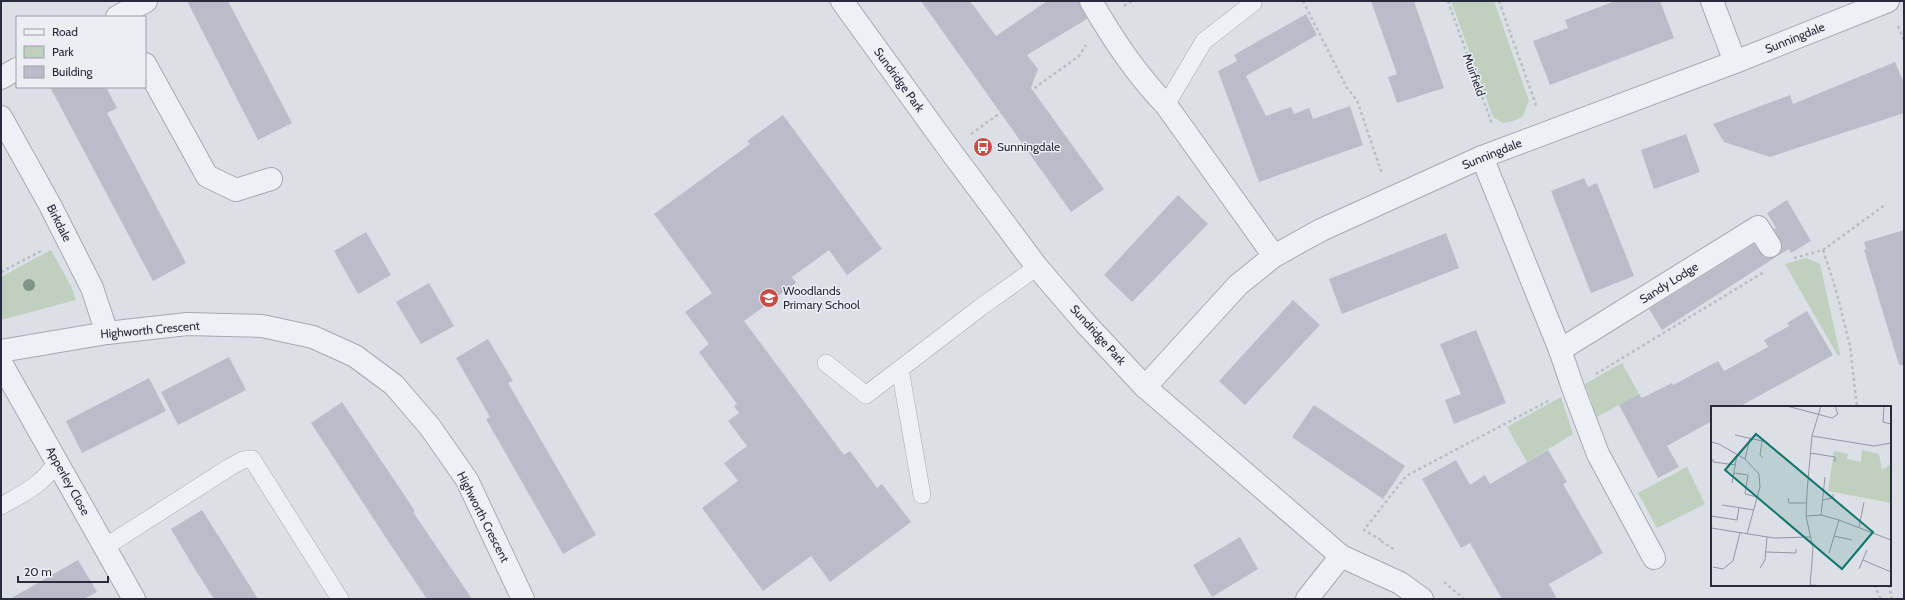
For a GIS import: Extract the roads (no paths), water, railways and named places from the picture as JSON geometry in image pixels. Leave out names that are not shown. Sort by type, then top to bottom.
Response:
[{"type":"street","points":[[120,16],[146,1]]},
{"type":"street","name":"Sundridge Park","points":[[842,1],[949,149],[1037,267],[1086,324],[1145,386],[1341,556],[1400,583],[1422,599]]},
{"type":"street","points":[[1091,1],[1145,84],[1166,105],[1274,256]]},
{"type":"street","points":[[1712,1],[1735,62]]},
{"type":"street","name":"Sunningdale","points":[[1145,386],[1238,285],[1274,256],[1321,230],[1491,153],[1735,62],[1888,1]]},
{"type":"street","points":[[146,66],[208,176],[236,190],[271,179]]},
{"type":"street","points":[[1,78],[16,70]]},
{"type":"street","name":"Birkdale","points":[[1,117],[50,205],[92,288],[106,333]]},
{"type":"street","points":[[1491,153],[1573,388],[1598,454],[1654,558]]},
{"type":"street","name":"Sandy Lodge","points":[[1560,350],[1758,227],[1770,246]]},
{"type":"street","name":"Highworth Crescent","points":[[1,351],[106,333],[187,324],[262,326],[313,337],[355,356],[394,385],[430,427],[467,480],[522,599]]},
{"type":"street","name":"Apperley Close","points":[[1,363],[134,599]]},
{"type":"street","points":[[1307,599],[1341,556]]},
{"type":"lane","points":[[1166,105],[1204,41],[1253,2],[1252,1]]},
{"type":"lane","points":[[826,363],[866,396],[1037,267]]},
{"type":"lane","points":[[900,369],[922,496]]},
{"type":"lane","points":[[105,547],[230,467],[243,460],[252,459],[340,599]]},
{"type":"lane","points":[[1,506],[34,487],[48,476],[57,462]]},
{"type":"place","name":"Sunningdale","points":[[983,147]]},
{"type":"place","name":"Woodlands Primary School","points":[[769,298]]}]
